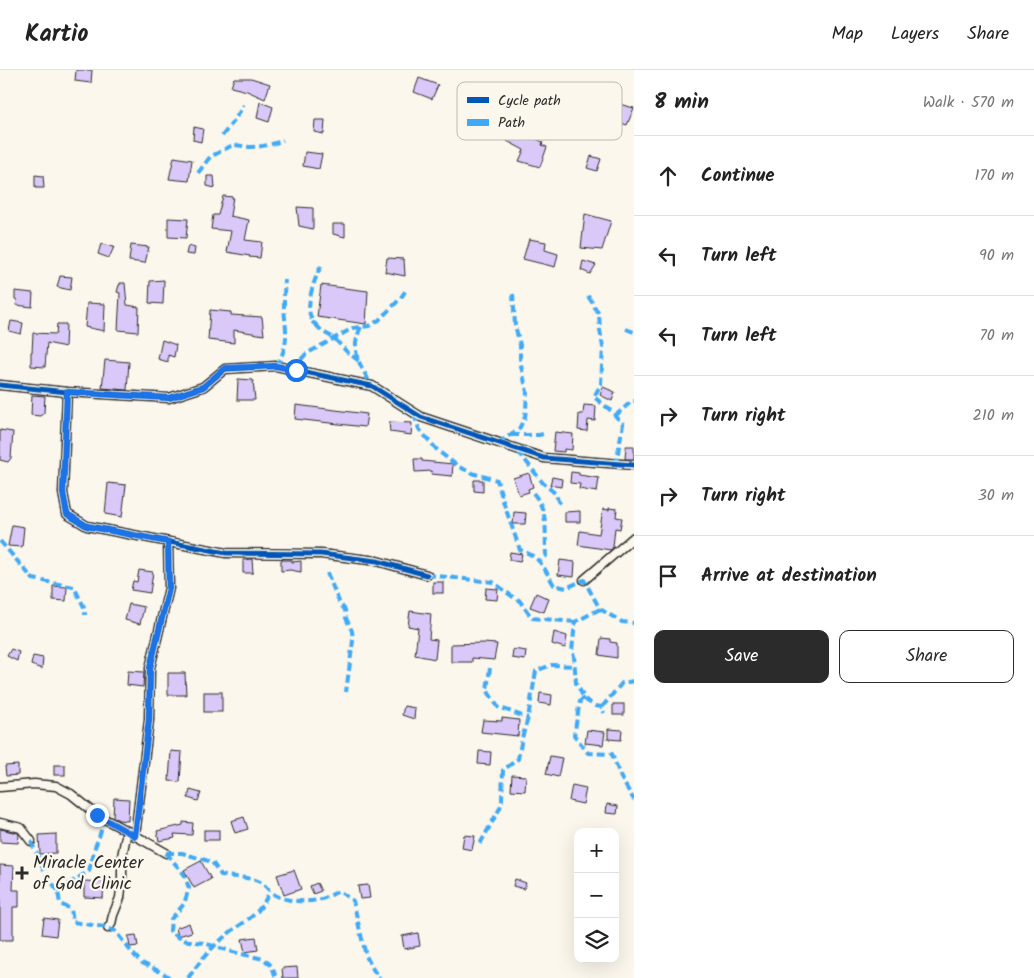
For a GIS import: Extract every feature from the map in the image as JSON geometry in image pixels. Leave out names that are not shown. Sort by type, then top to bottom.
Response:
[{"type":"street","points":[[0,385],[67,392],[169,398],[203,387],[225,368],[276,366],[372,386],[420,417],[544,458],[634,465]]},
{"type":"street","points":[[67,392],[63,493],[67,514],[87,526],[226,553],[321,554],[377,561],[427,575]]},
{"type":"street","points":[[584,580],[634,536]]},
{"type":"street","points":[[135,836],[149,720],[150,668],[169,588],[168,542]]},
{"type":"street","points":[[0,787],[34,784],[56,786],[71,794],[97,815],[166,854]]},
{"type":"street","points":[[0,823],[20,828],[31,841]]},
{"type":"street","points":[[108,928],[120,898],[122,856],[127,831]]},
{"type":"building","points":[[76,70],[92,70],[91,83],[75,81]]},
{"type":"building","points":[[234,78],[251,78],[270,84],[265,99],[247,91],[231,87]]},
{"type":"building","points":[[419,78],[438,85],[432,99],[414,92]]},
{"type":"building","points":[[260,102],[273,107],[269,122],[257,118]]},
{"type":"building","points":[[622,105],[634,108],[627,125],[622,123]]},
{"type":"building","points":[[315,120],[325,120],[324,134],[314,132]]},
{"type":"building","points":[[194,127],[203,129],[201,142],[193,140]]},
{"type":"building","points":[[539,140],[543,142],[542,145],[547,147],[540,167],[519,161],[524,150],[507,141]]},
{"type":"building","points":[[305,152],[322,154],[319,169],[303,166]]},
{"type":"building","points":[[591,156],[601,159],[597,171],[587,168]]},
{"type":"building","points":[[174,157],[192,160],[189,181],[169,179]]},
{"type":"building","points":[[35,175],[43,176],[44,188],[35,188]]},
{"type":"building","points":[[207,176],[214,176],[215,188],[207,186]]},
{"type":"building","points":[[223,196],[233,197],[230,216],[249,220],[245,240],[262,242],[260,258],[227,252],[231,231],[211,229],[213,215],[218,215]]},
{"type":"building","points":[[297,207],[313,208],[313,229],[299,226]]},
{"type":"building","points":[[585,214],[611,221],[602,250],[581,248]]},
{"type":"building","points":[[168,218],[188,219],[186,238],[168,237]]},
{"type":"building","points":[[333,224],[345,224],[345,237],[333,234]]},
{"type":"building","points":[[529,239],[546,242],[545,250],[558,254],[555,267],[523,259]]},
{"type":"building","points":[[101,244],[114,247],[109,258],[98,254]]},
{"type":"building","points":[[131,245],[149,247],[145,263],[129,261]]},
{"type":"building","points":[[188,246],[195,248],[194,255],[186,254]]},
{"type":"building","points":[[387,258],[404,259],[405,276],[385,272]]},
{"type":"building","points":[[583,261],[596,265],[590,274],[581,270]]},
{"type":"building","points":[[60,276],[72,277],[70,290],[57,287]]},
{"type":"building","points":[[164,280],[163,304],[149,303],[150,281]]},
{"type":"building","points":[[120,283],[125,283],[127,305],[139,307],[138,332],[118,330],[120,293],[117,292]]},
{"type":"building","points":[[321,285],[368,291],[366,324],[317,317]]},
{"type":"building","points":[[15,291],[33,293],[32,307],[16,305]]},
{"type":"building","points":[[87,303],[105,304],[104,331],[85,327]]},
{"type":"building","points":[[210,310],[231,312],[231,315],[262,317],[264,335],[234,330],[234,343],[208,340]]},
{"type":"building","points":[[11,321],[23,323],[21,334],[9,331]]},
{"type":"building","points":[[57,324],[66,324],[65,347],[47,343],[45,367],[31,366],[33,333],[56,334]]},
{"type":"building","points":[[162,340],[176,345],[174,357],[168,355],[168,362],[158,359]]},
{"type":"building","points":[[105,360],[129,362],[127,390],[102,388]]},
{"type":"building","points":[[238,379],[253,380],[255,400],[237,400]]},
{"type":"building","points":[[603,387],[615,392],[612,401],[600,395]]},
{"type":"building","points":[[32,395],[45,396],[44,413],[40,416],[31,415]]},
{"type":"building","points":[[296,405],[367,414],[365,427],[295,419]]},
{"type":"building","points":[[584,405],[596,406],[595,421],[588,420],[587,431],[578,430],[579,414],[583,414]]},
{"type":"building","points":[[389,422],[412,423],[411,435],[390,432]]},
{"type":"building","points":[[0,430],[13,432],[11,458],[8,462],[0,460]]},
{"type":"building","points":[[555,432],[573,434],[572,450],[564,449],[564,452],[553,451]]},
{"type":"building","points":[[626,446],[634,446],[634,459],[625,459]]},
{"type":"building","points":[[414,459],[453,464],[452,476],[431,474],[432,471],[415,472]]},
{"type":"building","points":[[571,472],[599,478],[597,492],[579,489],[580,484],[570,483]]},
{"type":"building","points":[[529,473],[533,487],[528,489],[529,492],[519,495],[513,478]]},
{"type":"building","points":[[552,477],[562,479],[561,487],[550,485]]},
{"type":"building","points":[[474,480],[483,480],[483,492],[474,491]]},
{"type":"building","points":[[108,483],[126,485],[122,517],[105,514]]},
{"type":"building","points":[[609,508],[617,509],[616,517],[622,518],[620,529],[615,528],[611,550],[578,545],[580,531],[599,534],[603,509],[609,510]]},
{"type":"building","points":[[580,511],[580,522],[565,522],[565,512]]},
{"type":"building","points":[[514,512],[526,513],[525,524],[513,524]]},
{"type":"building","points":[[12,525],[24,527],[22,547],[8,546]]},
{"type":"building","points":[[510,552],[522,554],[520,562],[509,560]]},
{"type":"building","points":[[252,559],[253,573],[243,573],[243,560]]},
{"type":"building","points":[[281,560],[301,561],[301,572],[281,571]]},
{"type":"building","points":[[560,560],[575,562],[574,577],[558,575]]},
{"type":"building","points":[[139,570],[153,572],[150,593],[131,590],[133,581],[137,582]]},
{"type":"building","points":[[433,582],[443,582],[443,593],[433,593]]},
{"type":"building","points":[[53,586],[67,587],[66,601],[53,600]]},
{"type":"building","points":[[486,588],[498,589],[497,600],[485,599]]},
{"type":"building","points":[[536,593],[549,599],[544,612],[530,607]]},
{"type":"building","points":[[129,604],[144,607],[140,624],[125,620]]},
{"type":"building","points":[[410,611],[431,614],[429,639],[437,640],[435,659],[415,655],[418,628],[408,626]]},
{"type":"building","points":[[554,632],[567,636],[565,648],[552,644]]},
{"type":"building","points":[[601,638],[610,639],[610,642],[617,643],[617,658],[599,655]]},
{"type":"building","points":[[451,644],[497,644],[494,660],[472,658],[472,662],[451,662]]},
{"type":"building","points":[[11,649],[19,652],[17,661],[7,656]]},
{"type":"building","points":[[513,649],[526,651],[525,660],[512,658]]},
{"type":"building","points":[[33,656],[43,658],[42,669],[31,665]]},
{"type":"building","points":[[128,671],[144,672],[143,687],[127,685]]},
{"type":"building","points":[[168,673],[185,673],[186,695],[168,695]]},
{"type":"building","points":[[204,692],[222,692],[222,712],[204,712]]},
{"type":"building","points":[[540,693],[552,695],[551,705],[539,703]]},
{"type":"building","points":[[613,704],[624,704],[624,715],[613,715]]},
{"type":"building","points":[[404,706],[415,708],[414,719],[402,715]]},
{"type":"building","points":[[502,718],[519,720],[518,736],[481,732],[483,720],[502,721]]},
{"type":"building","points":[[608,729],[622,730],[621,740],[608,739]]},
{"type":"building","points":[[587,730],[605,732],[603,745],[585,743]]},
{"type":"building","points":[[171,751],[182,752],[180,782],[169,781]]},
{"type":"building","points":[[479,751],[491,752],[490,765],[478,764]]},
{"type":"building","points":[[550,756],[562,758],[558,777],[546,774]]},
{"type":"building","points":[[18,765],[18,775],[6,776],[5,766]]},
{"type":"building","points":[[54,765],[65,765],[65,775],[54,775]]},
{"type":"building","points":[[512,775],[526,776],[525,791],[511,790]]},
{"type":"building","points":[[572,785],[586,788],[583,804],[569,801]]},
{"type":"building","points":[[190,790],[201,793],[198,801],[188,798]]},
{"type":"building","points":[[114,798],[129,799],[128,821],[113,817]]},
{"type":"building","points":[[607,804],[618,806],[617,814],[606,813]]},
{"type":"building","points":[[244,817],[248,829],[235,833],[231,821]]},
{"type":"building","points":[[183,822],[193,823],[192,835],[174,834],[175,838],[159,841],[157,831],[183,825]]},
{"type":"building","points":[[0,829],[18,833],[18,843],[0,842]]},
{"type":"building","points":[[204,830],[219,830],[219,840],[204,840]]},
{"type":"building","points":[[56,834],[56,853],[40,854],[39,835]]},
{"type":"building","points":[[464,835],[475,836],[472,850],[462,848]]},
{"type":"building","points":[[201,861],[211,879],[194,888],[184,870]]},
{"type":"building","points":[[0,865],[14,866],[13,890],[19,890],[19,907],[13,907],[13,940],[0,940]]},
{"type":"building","points":[[294,870],[301,889],[284,895],[277,875]]},
{"type":"building","points":[[515,879],[526,883],[524,889],[513,886]]},
{"type":"building","points":[[84,881],[104,882],[103,898],[84,897]]},
{"type":"building","points":[[317,883],[321,891],[313,894],[310,886]]},
{"type":"building","points":[[368,885],[370,898],[360,899],[358,886]]},
{"type":"building","points":[[44,918],[58,920],[56,936],[42,934]]},
{"type":"building","points":[[189,923],[192,932],[178,936],[176,928]]},
{"type":"building","points":[[418,933],[420,946],[404,949],[402,936]]},
{"type":"building","points":[[136,935],[138,946],[130,947],[128,936]]},
{"type":"building","points":[[256,937],[258,950],[245,952],[242,939]]},
{"type":"building","points":[[297,967],[298,978],[283,978],[282,968]]},
{"type":"marked path","points":[[222,136],[244,105]]},
{"type":"marked path","points":[[198,173],[210,157],[231,146],[259,146],[283,140]]},
{"type":"marked path","points":[[312,322],[316,325],[309,312],[310,299],[321,266]]},
{"type":"marked path","points":[[276,366],[283,351],[286,338],[285,280]]},
{"type":"marked path","points":[[296,370],[297,364],[306,354],[353,328],[369,326],[379,320],[400,299],[406,290]]},
{"type":"marked path","points":[[498,443],[519,429],[525,417],[526,409],[527,392],[520,361],[520,345],[515,325],[513,294]]},
{"type":"marked path","points":[[588,296],[599,314],[603,347],[601,384],[594,397],[623,424],[616,464]]},
{"type":"marked path","points":[[316,325],[323,332],[334,338],[359,361]]},
{"type":"marked path","points":[[361,327],[356,351],[360,364],[372,386]]},
{"type":"marked path","points":[[626,329],[634,332]]},
{"type":"marked path","points":[[615,416],[634,401]]},
{"type":"marked path","points":[[414,414],[419,429],[438,451],[459,467],[497,480],[520,550],[537,559],[554,585],[566,588],[584,580],[600,609],[622,622],[634,623]]},
{"type":"marked path","points":[[511,435],[543,434]]},
{"type":"marked path","points":[[518,451],[543,483],[556,494],[558,501],[563,506]]},
{"type":"marked path","points":[[533,493],[542,507],[545,523],[546,556],[540,561]]},
{"type":"marked path","points":[[0,541],[33,579],[74,587],[85,609],[85,615]]},
{"type":"marked path","points":[[327,573],[340,604],[345,610],[346,618],[352,631],[353,641],[346,692]]},
{"type":"marked path","points":[[427,575],[493,582],[519,600],[532,618],[575,622]]},
{"type":"marked path","points":[[600,609],[575,622],[572,651],[576,683],[584,698],[595,706],[602,707],[604,713]]},
{"type":"marked path","points":[[480,844],[500,808],[503,770],[518,759],[528,718],[536,671],[551,665],[574,666]]},
{"type":"marked path","points":[[490,668],[487,690],[498,707],[528,718]]},
{"type":"marked path","points":[[602,707],[622,683],[634,681]]},
{"type":"marked path","points":[[584,698],[580,701],[574,735],[588,753],[612,754],[621,778],[634,800]]},
{"type":"marked path","points":[[58,891],[89,871],[102,827],[97,815]]},
{"type":"marked path","points":[[31,841],[46,874],[58,891],[60,904],[71,909],[73,922],[104,927],[115,931],[142,963],[170,978]]},
{"type":"marked path","points":[[166,853],[182,853],[212,862],[221,875],[255,880],[262,883],[275,895],[290,900],[317,900],[326,898],[339,891],[353,901],[366,956],[380,978]]},
{"type":"marked path","points":[[166,853],[184,874],[189,888],[184,904],[171,919],[170,931],[182,940],[204,943],[264,959],[272,966],[276,978]]},
{"type":"marked path","points":[[188,978],[216,944],[256,913],[270,891]]},
{"type":"cycle path","points":[[0,385],[67,392],[169,398],[203,387],[225,369],[276,366],[372,386],[421,417],[544,458],[634,465]]},
{"type":"cycle path","points":[[67,392],[63,493],[67,514],[87,526],[226,553],[321,554],[377,561],[427,575]]},
{"type":"cycle path","points":[[135,836],[149,720],[150,668],[169,588],[168,542]]},
{"type":"place","name":"Miracle Center of God Clinic","points":[[22,873]]},
{"type":"route","points":[[97,815],[135,836],[149,720],[150,668],[169,588],[168,542],[87,526],[67,514],[63,493],[67,392],[169,398],[203,387],[225,368],[276,366],[296,370]]}]
